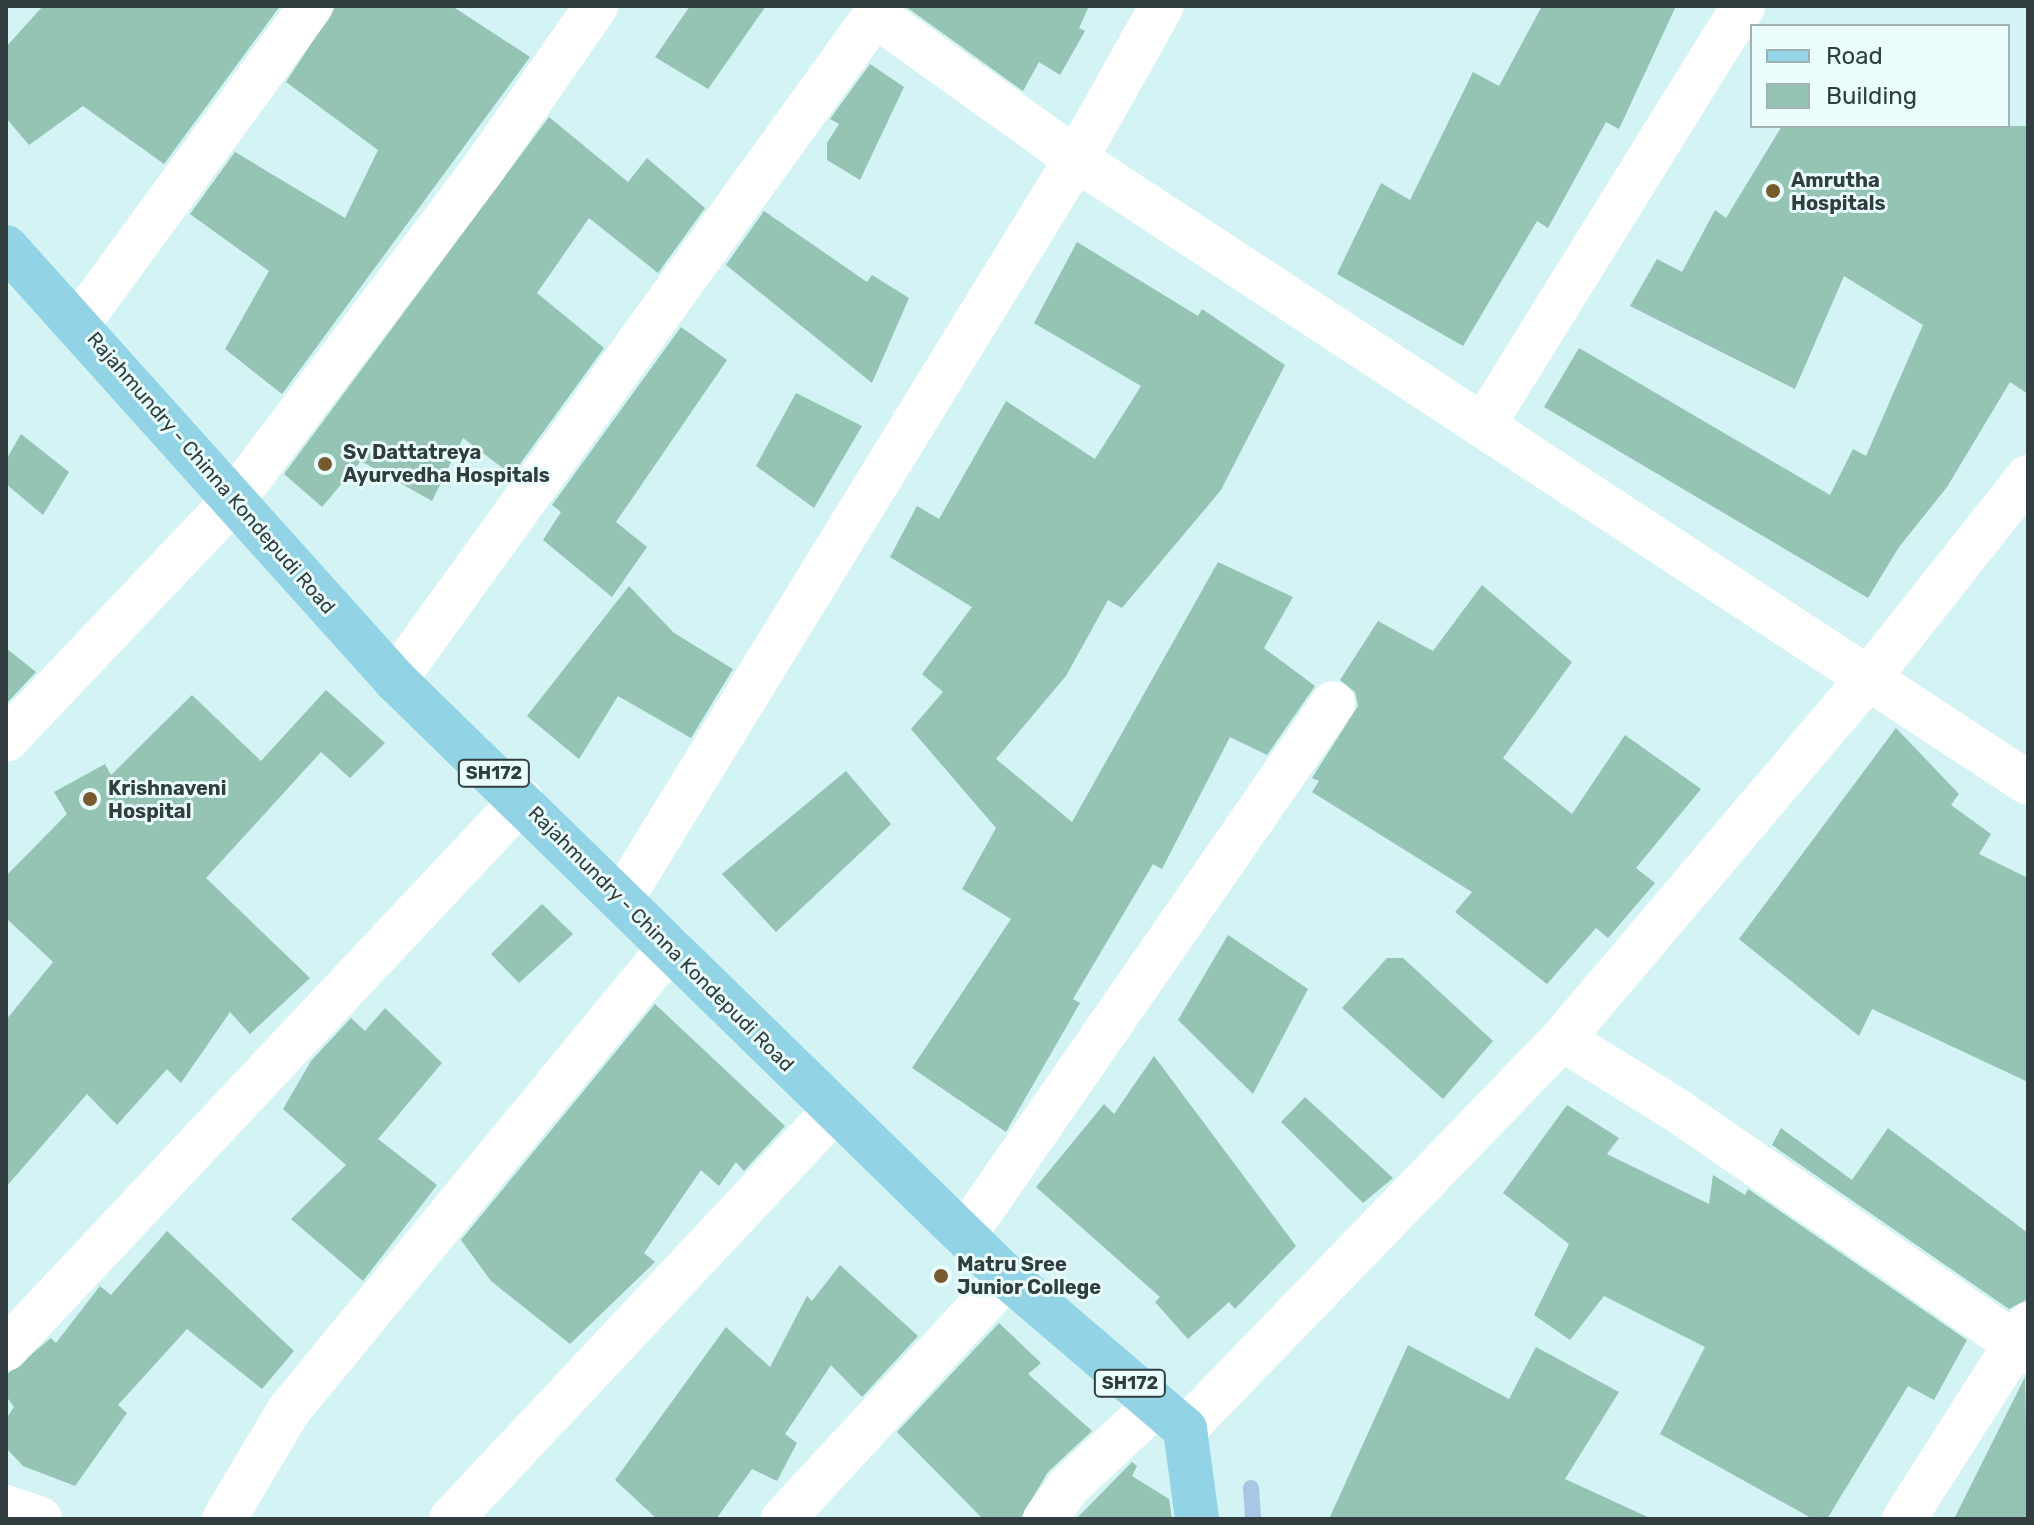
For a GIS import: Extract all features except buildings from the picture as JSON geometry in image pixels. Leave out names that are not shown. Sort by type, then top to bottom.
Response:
[{"type":"main road","name":"Rajahmundry - Chinna Kondepudi Road","points":[[6,247],[79,323],[232,502],[395,680],[522,800],[833,1112],[1007,1277],[1171,1417]]},
{"type":"main road","points":[[1171,1417],[1197,1519]]},
{"type":"street","points":[[79,323],[311,6]]},
{"type":"street","points":[[6,740],[232,502],[485,166],[596,6]]},
{"type":"street","points":[[621,900],[1076,159],[1162,6]]},
{"type":"street","points":[[1483,426],[1743,6]]},
{"type":"street","points":[[395,680],[877,10],[1076,159],[1870,676],[2028,783]]},
{"type":"street","points":[[1045,1519],[1068,1487],[1171,1417],[1562,1039],[1870,676],[2028,477]]},
{"type":"street","points":[[964,1236],[1333,703]]},
{"type":"street","points":[[6,1349],[522,800]]},
{"type":"street","points":[[224,1519],[289,1410],[670,947]]},
{"type":"street","points":[[1562,1039],[2024,1339],[1904,1519]]},
{"type":"street","points":[[451,1519],[833,1112]]},
{"type":"street","points":[[783,1519],[1007,1277]]},
{"type":"street","points":[[6,1507],[40,1519]]},
{"type":"waterway","points":[[1251,1488],[1253,1519]]},
{"type":"place","name":"Amrutha Hospitals","points":[[1773,191]]},
{"type":"place","name":"Sv Dattatreya Ayurvedha Hospitals","points":[[325,464]]},
{"type":"place","name":"Krishnaveni Hospital","points":[[90,799]]},
{"type":"place","name":"Matru Sree Junior College","points":[[941,1276]]}]
